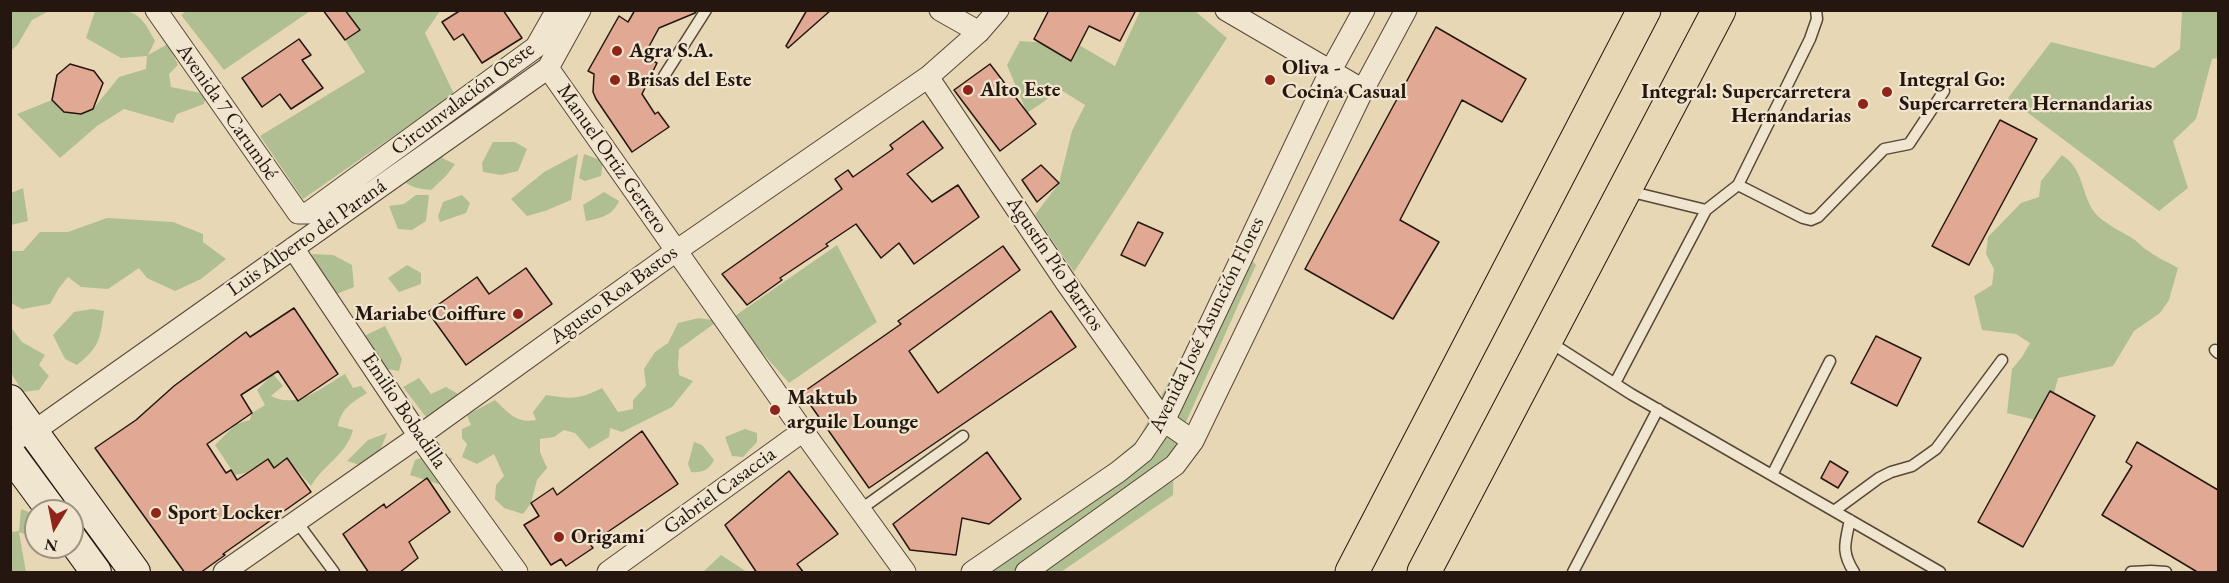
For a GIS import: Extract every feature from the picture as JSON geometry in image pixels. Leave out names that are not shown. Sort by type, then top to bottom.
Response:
[{"type":"highway","points":[[1352,573],[1644,10]]},
{"type":"highway","points":[[1424,573],[1719,10]]},
{"type":"street","name":"Avenida 7 Carumbé","points":[[156,10],[298,213]]},
{"type":"street","name":"Circunvalación Oeste","points":[[298,213],[308,213],[536,47],[556,10]]},
{"type":"street","name":"Luis Alberto del Paraná","points":[[22,436],[548,68],[580,10]]},
{"type":"street","points":[[940,10],[979,32]]},
{"type":"street","name":"Agusto Roa Bastos","points":[[224,573],[419,436],[676,250],[928,77],[979,32],[998,10]]},
{"type":"street","points":[[1226,10],[1363,90]]},
{"type":"street","name":"Avenida José Asunción Flores","points":[[972,573],[1118,472],[1143,452],[1164,421],[1331,70],[1364,10]]},
{"type":"street","name":"Avenida José Asunción Flores","points":[[1026,573],[1175,465],[1193,441],[1363,90],[1406,10]]},
{"type":"street","name":"Manuel Ortiz Gerrero","points":[[548,68],[905,573]]},
{"type":"street","name":"Agustín Pío Barrios","points":[[928,77],[1065,281],[1164,421],[1193,441]]},
{"type":"street","name":"Emilio Bobadilla","points":[[293,248],[419,436],[517,573]]},
{"type":"street","points":[[10,400],[22,436],[135,573]]},
{"type":"street","name":"Gabriel Casaccia","points":[[608,573],[803,431]]},
{"type":"street","points":[[10,454],[43,499]]},
{"type":"street","points":[[84,556],[96,573]]},
{"type":"lane","points":[[664,76],[706,10]]},
{"type":"lane","points":[[1616,383],[1706,210],[1738,185],[1810,39],[1817,19],[1816,10]]},
{"type":"lane","points":[[1738,185],[1803,219],[1818,218],[1884,149],[1909,144],[1944,91]]},
{"type":"lane","points":[[1624,190],[1706,210]]},
{"type":"lane","points":[[1546,340],[1658,409],[1940,573]]},
{"type":"lane","points":[[1834,511],[1879,478],[1912,466],[1936,449],[2002,360]]},
{"type":"lane","points":[[1772,475],[1830,361]]},
{"type":"lane","points":[[1573,573],[1658,409]]},
{"type":"lane","points":[[861,509],[963,436]]},
{"type":"lane","points":[[1850,520],[1844,545],[1845,556],[1854,573]]},
{"type":"lane","points":[[297,522],[334,573]]},
{"type":"lane","points":[[2132,573],[2151,571],[2166,573]]},
{"type":"green space","points":[[11,10],[49,11],[32,20],[18,44],[11,51]]},
{"type":"green space","points":[[187,10],[310,11],[224,70],[181,15]]},
{"type":"green space","points":[[95,11],[125,11],[138,16],[155,41],[148,55],[168,44],[178,65],[169,74],[171,87],[206,94],[204,104],[177,114],[173,123],[124,109],[97,126],[60,158],[17,114],[52,100],[64,112],[81,114],[93,109],[119,77],[146,69],[147,56],[121,58],[86,38]]},
{"type":"green space","points":[[347,11],[440,11],[425,33],[454,94],[303,199],[260,136],[365,72],[345,40],[359,30]]},
{"type":"green space","points":[[1140,11],[1195,11],[1227,38],[1074,272],[1035,215],[1059,183],[1072,131],[1085,105],[1061,90],[1027,113],[1007,65],[1020,41],[1079,45],[1115,66]]},
{"type":"green space","points":[[2182,11],[2218,11],[2218,58],[2212,59],[2196,119],[2173,141],[2188,188],[2159,211],[2008,98],[2051,42],[2154,68],[2180,49]]},
{"type":"green space","points":[[493,142],[515,142],[527,149],[518,171],[501,175],[483,172],[482,163]]},
{"type":"green space","points":[[434,148],[444,159],[455,164],[431,190],[414,187],[400,178]]},
{"type":"green space","points":[[578,154],[571,200],[527,216],[511,199],[544,172]]},
{"type":"green space","points":[[584,154],[603,161],[601,176],[585,181],[579,178]]},
{"type":"green space","points":[[2062,155],[2076,169],[2089,203],[2100,218],[2135,240],[2156,257],[2178,268],[2169,300],[2160,313],[2134,331],[2113,366],[2058,378],[2048,416],[2036,420],[2007,413],[2012,369],[2030,343],[2016,334],[1982,330],[1974,296],[1992,285],[1994,269],[1986,254],[1988,237],[2021,203],[2039,197],[2041,181]]},
{"type":"green space","points":[[23,188],[28,221],[11,225],[11,193]]},
{"type":"green space","points":[[604,192],[619,201],[616,206],[606,216],[586,221],[583,205]]},
{"type":"green space","points":[[416,195],[429,195],[426,221],[412,230],[398,229],[389,206],[404,204]]},
{"type":"green space","points":[[462,195],[470,203],[466,213],[440,222],[438,216],[443,202]]},
{"type":"green space","points":[[107,218],[173,222],[203,234],[203,242],[226,259],[201,279],[175,291],[147,278],[139,268],[108,289],[81,287],[68,277],[50,304],[22,309],[11,303],[11,251],[23,251],[40,232],[68,232]]},
{"type":"green space","points":[[837,245],[877,322],[789,383],[732,318]]},
{"type":"green space","points":[[1240,246],[1256,265],[1174,449],[1173,495],[1061,572],[983,572],[1138,440]]},
{"type":"green space","points":[[312,254],[333,255],[352,265],[354,287],[332,296],[317,278]]},
{"type":"green space","points":[[407,265],[421,273],[421,284],[399,292],[388,278]]},
{"type":"green space","points":[[92,309],[104,311],[100,336],[95,347],[77,365],[65,359],[53,335],[74,312]]},
{"type":"green space","points":[[699,318],[718,321],[679,349],[679,375],[693,381],[672,407],[622,432],[610,428],[609,437],[589,449],[575,433],[564,430],[554,437],[540,439],[540,452],[547,468],[537,480],[531,503],[523,514],[504,508],[495,499],[496,485],[504,476],[494,454],[477,464],[462,457],[467,444],[462,438],[462,429],[471,425],[467,415],[495,400],[508,413],[518,419],[529,421],[536,420],[533,412],[546,395],[575,398],[602,388],[618,412],[633,409],[633,400],[646,386],[644,369],[655,352],[668,343],[678,323]]},
{"type":"green space","points":[[10,326],[22,342],[45,355],[39,365],[49,376],[39,390],[23,392],[11,373]]},
{"type":"green space","points":[[385,326],[402,359],[399,371],[381,368],[364,336]]},
{"type":"green space","points":[[273,374],[283,386],[271,396],[281,400],[300,399],[345,374],[353,388],[361,386],[367,393],[348,406],[342,415],[338,426],[353,430],[350,438],[346,446],[311,486],[287,459],[277,471],[268,459],[245,473],[235,475],[215,445],[236,424],[250,420],[252,413],[265,405],[257,390]]},
{"type":"green space","points":[[419,378],[431,394],[446,387],[460,395],[426,417],[403,387]]},
{"type":"green space","points":[[745,429],[757,433],[757,442],[743,457],[732,456],[725,437]]},
{"type":"green space","points":[[387,433],[380,451],[360,465],[347,461],[368,440]]},
{"type":"green space","points":[[694,442],[702,445],[714,460],[710,466],[699,472],[691,472],[688,464]]},
{"type":"green space","points":[[432,454],[452,458],[448,476],[438,484],[410,475],[415,460]]},
{"type":"green space","points":[[21,509],[24,510],[24,534],[19,532],[26,572],[11,572],[11,532],[19,531]]},
{"type":"green space","points":[[721,555],[747,572],[703,572]]},
{"type":"building","points":[[323,10],[345,10],[360,30],[345,40]]},
{"type":"building","points":[[461,10],[503,10],[522,38],[482,63],[463,34],[454,40],[442,22]]},
{"type":"building","name":"Brisas del Este","points":[[635,10],[697,10],[695,13],[659,28],[646,52],[653,56],[651,60],[657,63],[642,94],[655,114],[658,112],[669,127],[632,152],[596,99],[593,92],[594,74],[588,71],[619,16],[628,22]]},
{"type":"building","points":[[807,10],[831,10],[788,48],[786,46]]},
{"type":"building","points":[[1049,10],[1136,10],[1120,41],[1089,26],[1071,61],[1034,39]]},
{"type":"building","points":[[1436,27],[1526,79],[1502,122],[1462,100],[1400,220],[1439,242],[1393,319],[1305,269]]},
{"type":"building","points":[[299,39],[311,55],[302,60],[323,88],[291,109],[280,94],[262,107],[242,78]]},
{"type":"building","points":[[70,64],[94,71],[103,83],[93,109],[81,114],[64,112],[52,100],[57,75]]},
{"type":"building","points":[[990,64],[1036,124],[1000,151],[954,90]]},
{"type":"building","points":[[2000,120],[2037,139],[1969,265],[1932,246]]},
{"type":"building","points":[[923,121],[943,148],[907,174],[932,202],[958,185],[979,217],[914,264],[899,243],[881,258],[856,224],[780,278],[782,280],[747,305],[722,274],[842,189],[835,179],[848,170],[853,177],[893,149],[890,145]]},
{"type":"building","points":[[1041,165],[1059,183],[1037,202],[1022,180]]},
{"type":"building","points":[[1138,222],[1163,233],[1145,266],[1121,255]]},
{"type":"building","points":[[1003,246],[1020,270],[909,351],[938,393],[1051,311],[1076,347],[869,488],[802,393],[901,324],[898,321]]},
{"type":"building","points":[[526,268],[552,304],[466,365],[428,312],[477,277],[489,294]]},
{"type":"building","points":[[294,308],[338,374],[298,401],[278,371],[241,395],[252,413],[207,444],[226,473],[231,470],[237,480],[268,459],[274,468],[287,458],[311,492],[200,573],[185,573],[95,448],[136,420],[174,386],[246,332],[250,337]]},
{"type":"building","points":[[1876,336],[1921,358],[1897,406],[1851,383]]},
{"type":"building","points":[[2050,391],[2095,416],[2023,547],[1978,522]]},
{"type":"building","points":[[642,431],[678,484],[590,544],[593,548],[566,566],[561,559],[551,565],[524,525],[539,516],[531,503],[553,488],[557,495]]},
{"type":"building","points":[[2137,442],[2218,490],[2218,573],[2199,573],[2102,515],[2132,466],[2126,462]]},
{"type":"building","points":[[987,452],[1021,499],[989,524],[962,518],[956,555],[910,550],[893,524]]},
{"type":"building","points":[[1830,461],[1848,472],[1838,488],[1821,478]]},
{"type":"building","points":[[789,471],[838,534],[797,564],[804,573],[757,573],[725,525]]},
{"type":"building","points":[[427,478],[450,512],[409,542],[418,558],[399,573],[369,573],[343,534],[384,504],[386,508]]},
{"type":"place","name":"Agra S.A.","points":[[617,51]]},
{"type":"place","name":"Brisas del Este","points":[[615,80]]},
{"type":"place","name":"Oliva - Cocina Casual","points":[[1270,80]]},
{"type":"place","name":"Alto Este","points":[[968,90]]},
{"type":"place","name":"Integral Go: Supercarretera Hernandarias","points":[[1887,92]]},
{"type":"place","name":"Integral: Supercarretera Hernandarias","points":[[1863,104]]},
{"type":"place","name":"Mariabe Coiffure","points":[[518,314]]},
{"type":"place","name":"Maktub arguile Lounge","points":[[775,410]]},
{"type":"place","name":"Sport Locker","points":[[156,513]]},
{"type":"place","name":"Origami","points":[[559,537]]}]
